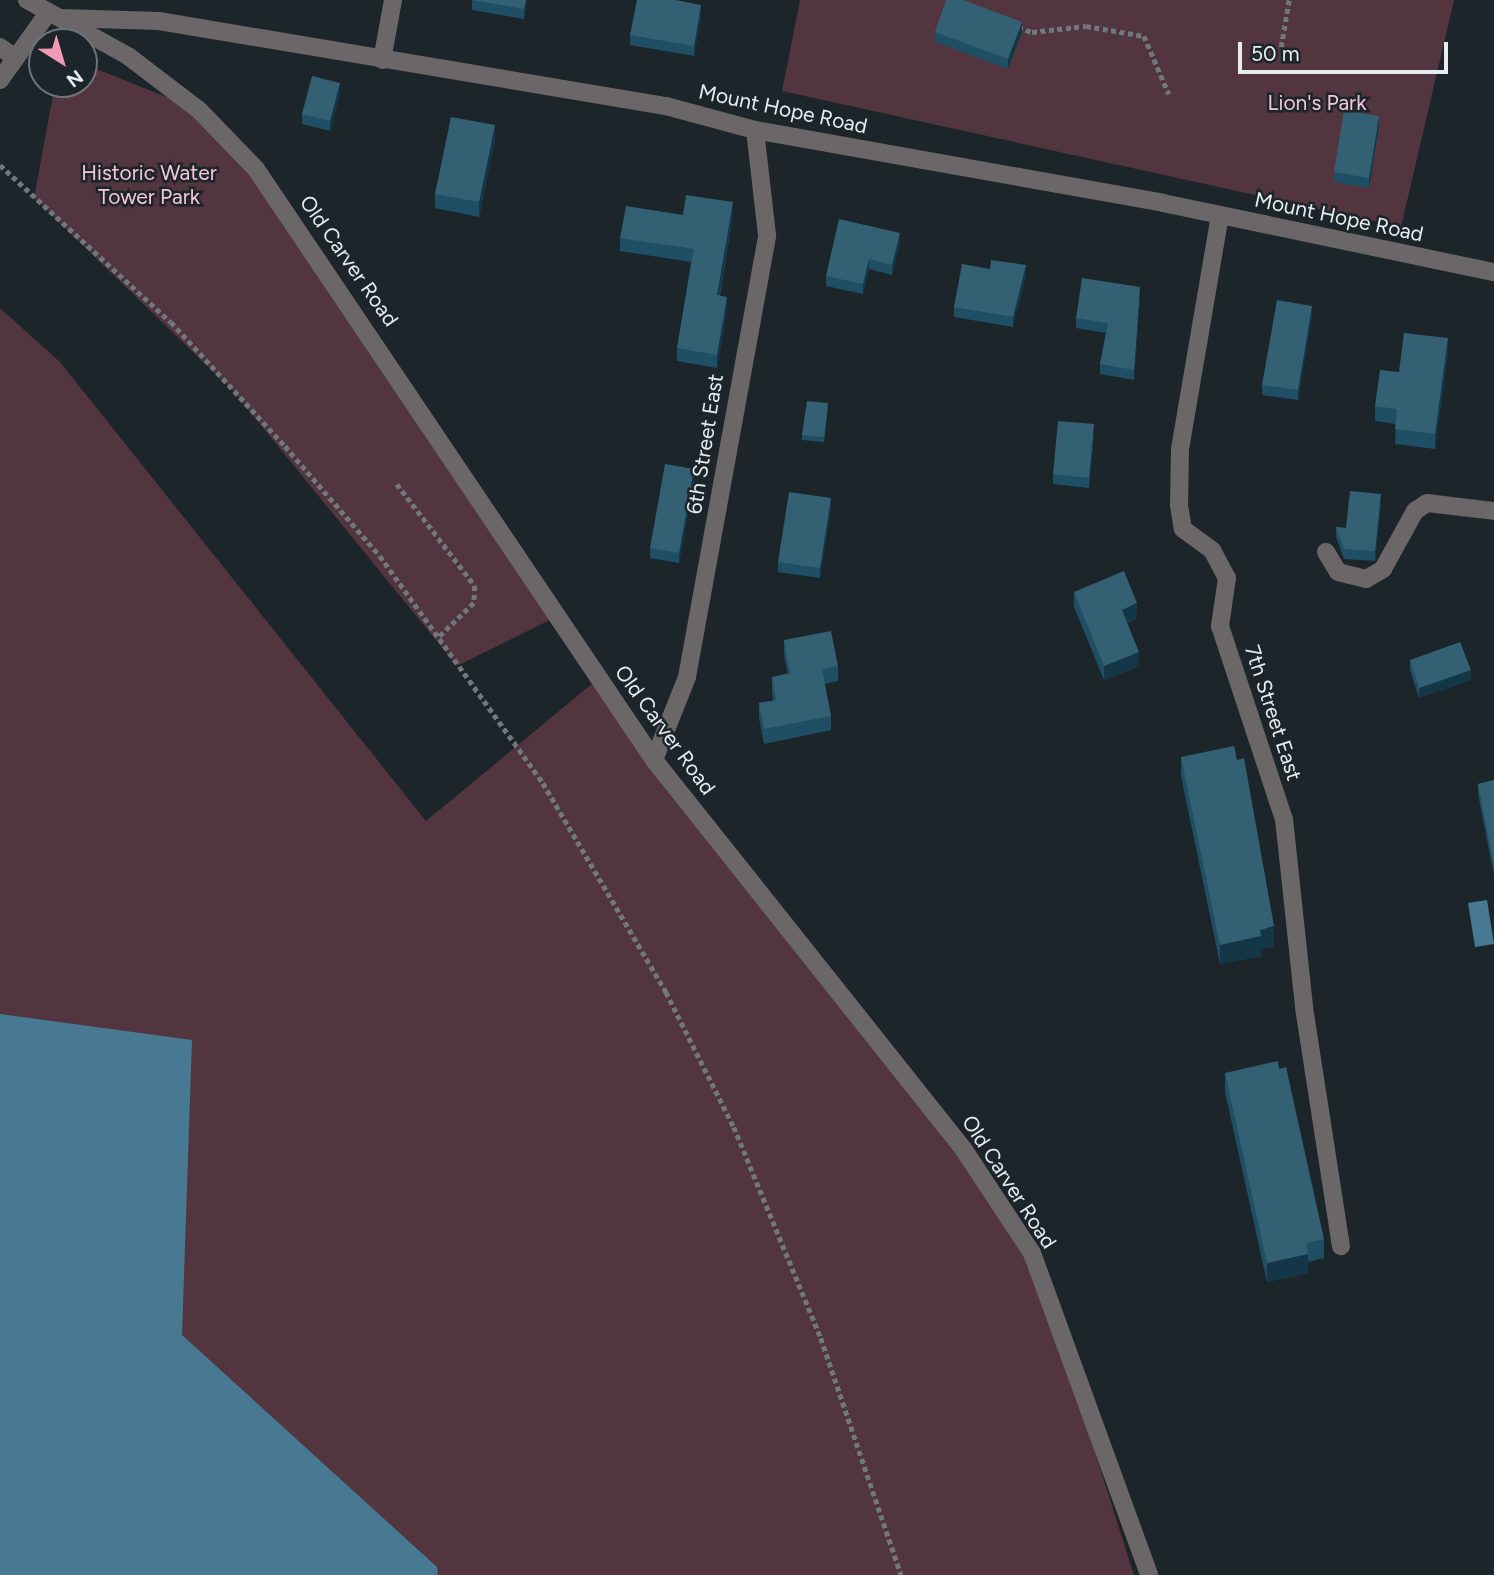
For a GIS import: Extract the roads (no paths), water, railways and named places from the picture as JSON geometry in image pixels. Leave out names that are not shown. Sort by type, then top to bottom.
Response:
[{"type":"street","name":"Old Carver Road","points":[[27,0],[128,56],[178,95],[256,169],[334,276],[653,760],[964,1150],[1032,1253],[1149,1575]]},
{"type":"street","points":[[382,60],[393,0]]},
{"type":"street","points":[[0,79],[53,16]]},
{"type":"street","name":"Mount Hope Road","points":[[53,16],[159,22],[666,106],[755,130],[1220,215],[1494,272]]},
{"type":"street","points":[[0,47],[16,58]]},
{"type":"street","name":"6th Street East","points":[[653,760],[687,677],[766,235],[755,130]]},
{"type":"street","name":"7th Street East","points":[[1220,215],[1180,449],[1179,505],[1183,529],[1212,550],[1227,578],[1220,626],[1284,819],[1305,1014],[1341,1246]]},
{"type":"street","points":[[1326,552],[1338,572],[1366,579],[1383,569],[1415,511],[1427,503],[1494,511]]},
{"type":"water","points":[[1487,900],[1494,944],[1475,947],[1468,903]]},
{"type":"water","points":[[0,1014],[192,1040],[182,1335],[437,1567],[438,1575],[0,1575]]},
{"type":"park label","name":"Lion's Park","points":[[1317,103]]},
{"type":"park label","name":"Historic Water Tower Park","points":[[149,185]]}]
